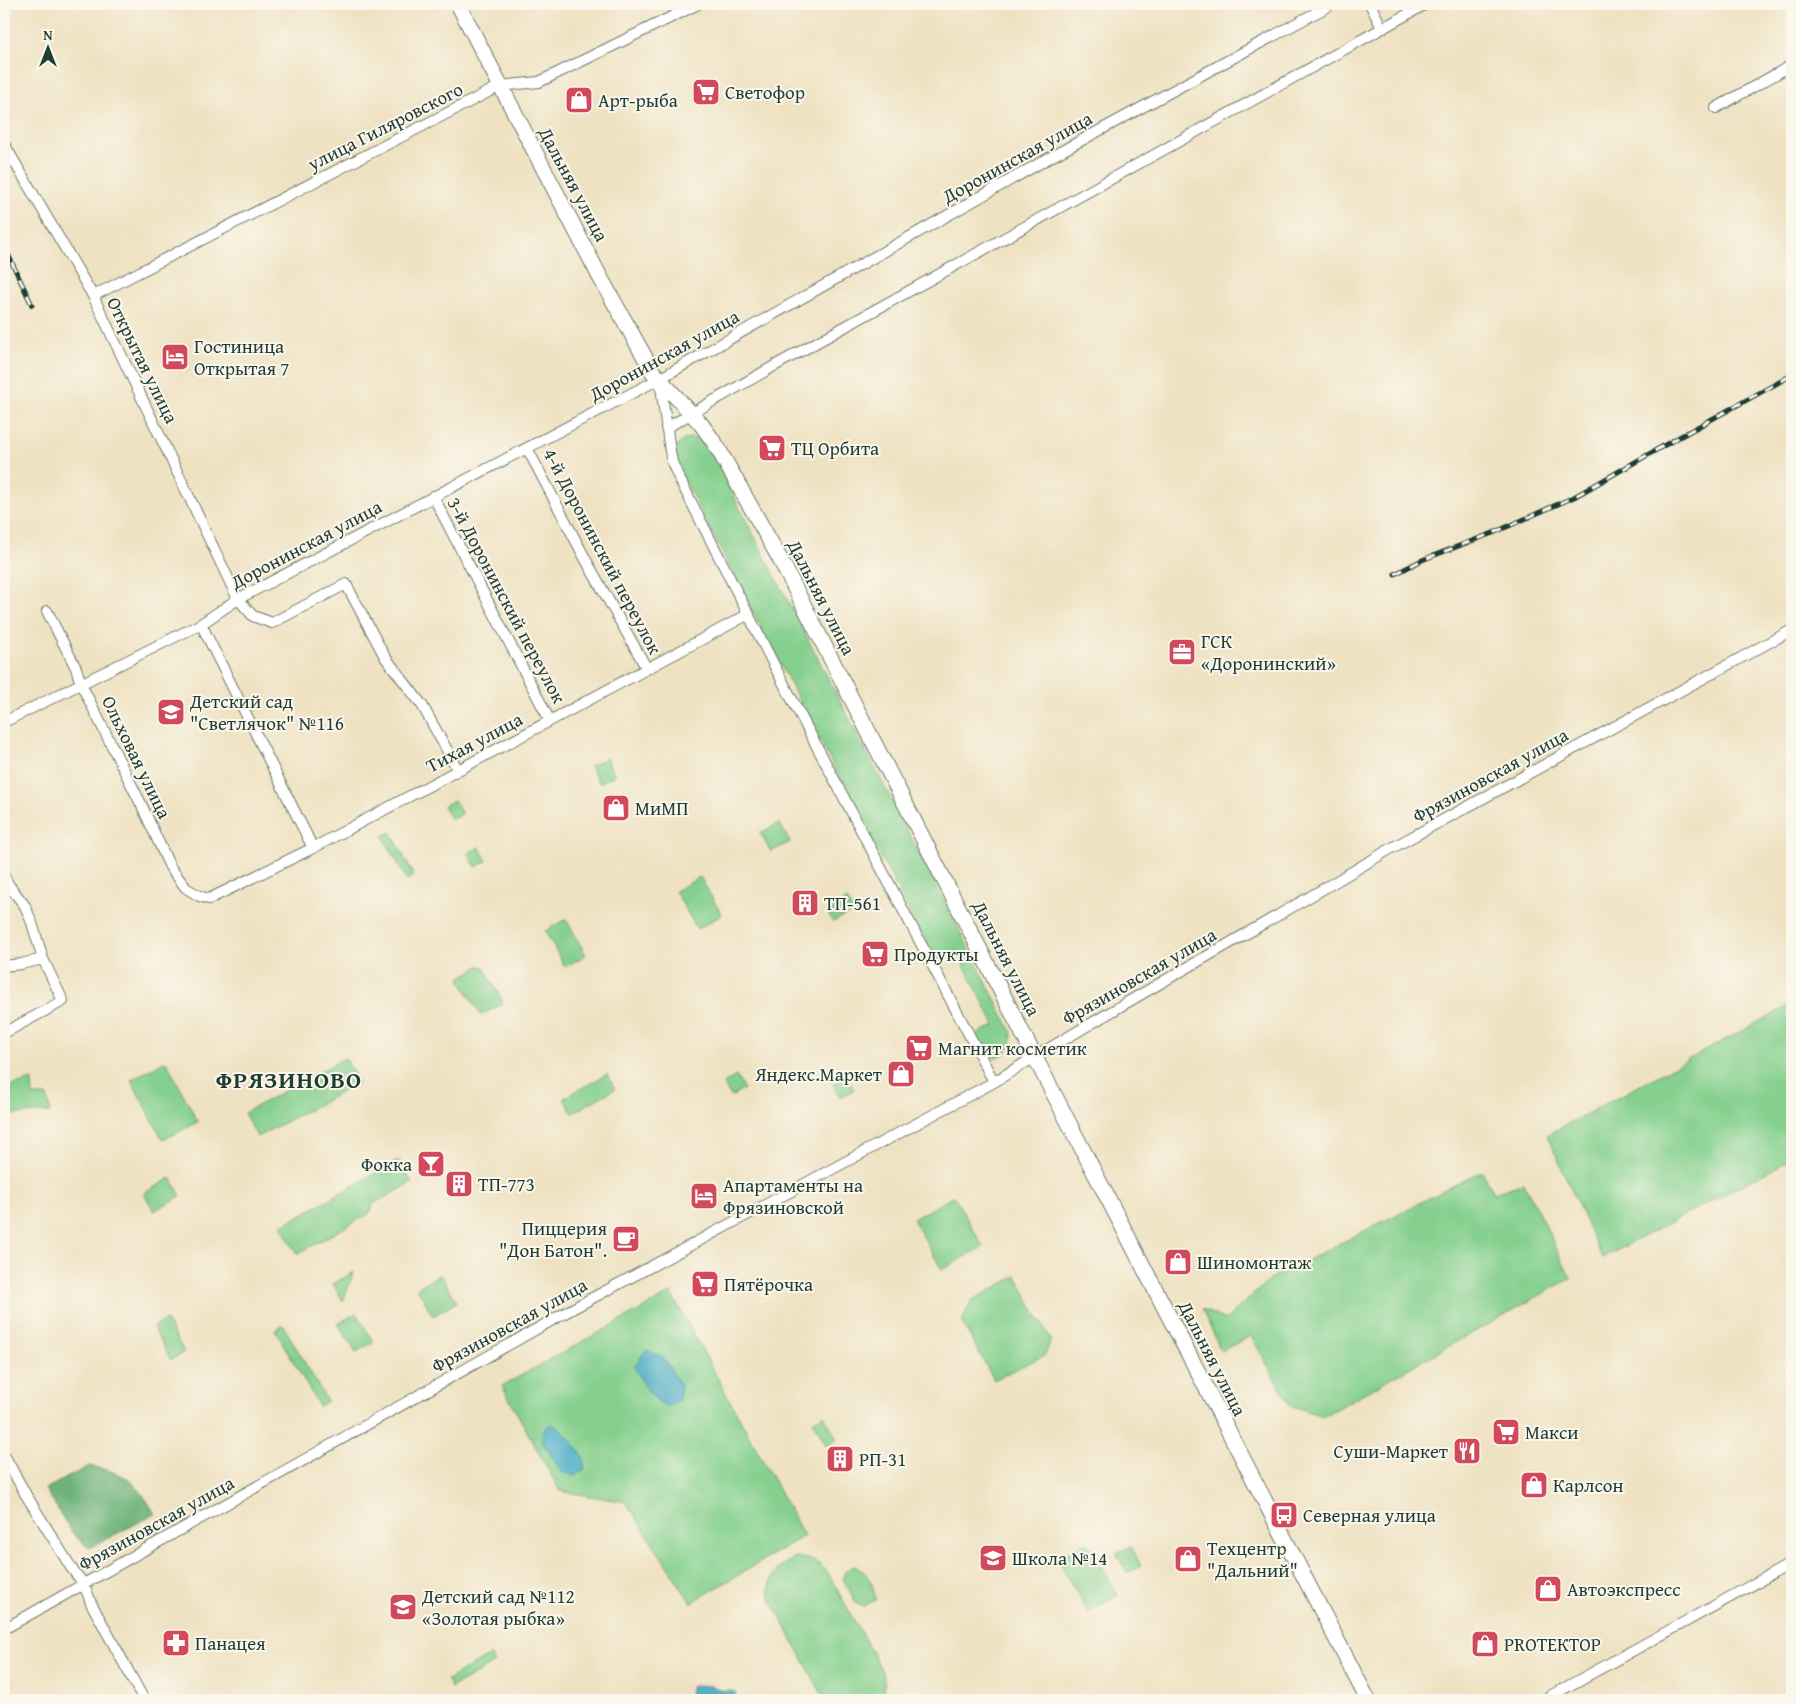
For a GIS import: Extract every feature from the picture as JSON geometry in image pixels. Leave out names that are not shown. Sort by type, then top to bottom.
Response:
[{"type":"street","name":"Дальняя улица","points":[[458,4],[600,277],[653,372],[716,445],[780,559],[1368,1700]]},
{"type":"street","name":"улица Гиляровского","points":[[93,296],[500,86],[540,82],[698,4]]},
{"type":"street","name":"Доронинская улица","points":[[4,722],[201,624],[238,599],[659,379],[1049,158],[1332,4]]},
{"type":"street","points":[[1370,4],[1382,28]]},
{"type":"street","points":[[666,428],[1426,4]]},
{"type":"street","points":[[1716,108],[1792,65]]},
{"type":"street","name":"Открытая улица","points":[[4,144],[93,296],[238,599],[253,616],[272,623],[346,584],[385,656],[422,705],[458,770]]},
{"type":"street","name":"Дальняя улица","points":[[659,379],[674,468],[748,614],[994,1082]]},
{"type":"street","name":"4-й Доронинский переулок","points":[[527,448],[647,670]]},
{"type":"street","name":"3-й Доронинский переулок","points":[[433,496],[550,721]]},
{"type":"street","name":"Ольховая улица","points":[[47,611],[170,867],[186,888],[209,899],[214,896]]},
{"type":"street","name":"Тихая улица","points":[[214,896],[313,848],[748,614]]},
{"type":"street","points":[[201,624],[313,848]]},
{"type":"street","name":"Фрязиновская улица","points":[[4,1629],[158,1544],[572,1309],[994,1082],[1390,849],[1792,630]]},
{"type":"street","points":[[4,875],[8,884],[25,906],[43,959],[63,1001],[4,1033]]},
{"type":"street","points":[[4,966],[43,959]]},
{"type":"street","points":[[4,1455],[31,1504],[72,1569],[84,1584],[91,1603],[144,1700]]},
{"type":"street","points":[[1543,1700],[1792,1563]]},
{"type":"green space","points":[[685,439],[698,439],[708,447],[1011,1030],[1011,1042],[1006,1052],[1002,1055],[991,1057],[985,1054],[973,1036],[995,1025],[957,952],[936,963],[676,464],[677,447]]},
{"type":"green space","points":[[606,758],[615,775],[599,783],[590,766]]},
{"type":"green space","points":[[454,800],[462,814],[451,820],[443,806]]},
{"type":"green space","points":[[779,823],[790,842],[771,852],[760,833]]},
{"type":"green space","points":[[391,832],[414,876],[407,880],[383,836]]},
{"type":"green space","points":[[479,847],[487,861],[476,867],[468,853]]},
{"type":"green space","points":[[700,877],[722,915],[697,929],[675,891]]},
{"type":"green space","points":[[847,900],[853,911],[833,922],[827,912]]},
{"type":"green space","points":[[566,919],[586,955],[565,967],[545,931]]},
{"type":"green space","points":[[479,966],[484,967],[503,1002],[481,1015],[460,980],[461,977]]},
{"type":"green space","points":[[1792,1004],[1792,1159],[1602,1258],[1547,1135]]},
{"type":"green space","points":[[345,1058],[359,1083],[257,1137],[244,1113]]},
{"type":"green space","points":[[166,1061],[198,1122],[163,1140],[131,1080]]},
{"type":"green space","points":[[607,1074],[615,1089],[572,1113],[564,1098]]},
{"type":"green space","points":[[736,1076],[744,1089],[731,1097],[723,1084]]},
{"type":"green space","points":[[847,1077],[854,1090],[840,1097],[833,1084]]},
{"type":"green space","points":[[32,1080],[33,1096],[47,1096],[51,1112],[4,1115],[4,1088]]},
{"type":"green space","points":[[399,1160],[412,1183],[374,1203],[369,1214],[297,1254],[281,1226]]},
{"type":"green space","points":[[1482,1171],[1494,1193],[1524,1183],[1571,1278],[1323,1416],[1290,1405],[1251,1336],[1221,1351],[1202,1309],[1225,1320],[1272,1278]]},
{"type":"green space","points":[[171,1178],[181,1196],[154,1211],[144,1193]]},
{"type":"green space","points":[[954,1196],[983,1247],[942,1270],[913,1219]]},
{"type":"green space","points":[[354,1272],[343,1301],[333,1284]]},
{"type":"green space","points":[[440,1274],[457,1302],[433,1316],[417,1288]]},
{"type":"green space","points":[[1016,1276],[1051,1340],[1045,1355],[994,1380],[962,1322],[971,1301]]},
{"type":"green space","points":[[671,1293],[804,1536],[691,1603],[626,1502],[560,1491],[502,1386]]},
{"type":"green space","points":[[356,1313],[374,1342],[356,1352],[338,1324]]},
{"type":"green space","points":[[166,1320],[184,1352],[171,1360],[153,1327]]},
{"type":"green space","points":[[283,1325],[327,1401],[319,1406],[275,1330]]},
{"type":"green space","points":[[824,1415],[837,1439],[826,1445],[813,1421]]},
{"type":"green space","points":[[89,1466],[113,1472],[129,1480],[136,1486],[155,1514],[89,1548],[73,1534],[45,1489]]},
{"type":"green space","points":[[1087,1542],[1118,1595],[1088,1612],[1057,1559]]},
{"type":"green space","points":[[1131,1546],[1141,1566],[1127,1573],[1116,1553]]},
{"type":"green space","points":[[797,1558],[815,1562],[823,1567],[829,1575],[881,1669],[885,1684],[880,1700],[825,1700],[770,1598],[772,1578],[775,1573],[784,1564]]},
{"type":"green space","points":[[855,1565],[863,1571],[874,1590],[875,1600],[864,1606],[857,1604],[843,1579],[845,1571]]},
{"type":"green space","points":[[490,1655],[495,1663],[451,1688],[447,1680]]},
{"type":"water","points":[[646,1350],[663,1357],[681,1386],[679,1400],[667,1407],[647,1390],[634,1366]]},
{"type":"water","points":[[550,1424],[561,1429],[579,1450],[585,1461],[584,1470],[574,1476],[562,1472],[543,1443],[542,1431]]},
{"type":"water","points":[[696,1685],[711,1686],[723,1691],[736,1693],[732,1700],[691,1700],[690,1687]]},
{"type":"railway","points":[[4,246],[32,305]]},
{"type":"railway","points":[[1395,574],[1422,560],[1493,533],[1574,497],[1792,375]]},
{"type":"place","name":"Светофор","points":[[706,92]]},
{"type":"place","name":"Арт-рыба","points":[[579,100]]},
{"type":"place","name":"Гостиница Открытая 7","points":[[175,357]]},
{"type":"place","name":"ТЦ Орбита","points":[[772,448]]},
{"type":"place","name":"ГСК «Доронинский»","points":[[1182,652]]},
{"type":"place","name":"Детский сад \"Светлячок\" №116","points":[[171,712]]},
{"type":"place","name":"МиМП","points":[[616,808]]},
{"type":"place","name":"ТП-561","points":[[805,903]]},
{"type":"place","name":"Продукты","points":[[875,954]]},
{"type":"place","name":"Магнит косметик","points":[[919,1048]]},
{"type":"place","name":"Яндекс.Маркет","points":[[901,1074]]},
{"type":"place","name":"Фокка","points":[[431,1164]]},
{"type":"place","name":"ТП-773","points":[[459,1184]]},
{"type":"place","name":"Апартаменты на Фрязиновской","points":[[704,1196]]},
{"type":"place","name":"Пиццерия \"Дон Батон\".","points":[[626,1239]]},
{"type":"place","name":"Шиномонтаж","points":[[1178,1262]]},
{"type":"place","name":"Пятёрочка","points":[[705,1284]]},
{"type":"place","name":"Макси","points":[[1506,1432]]},
{"type":"place","name":"Суши-Маркет","points":[[1467,1451]]},
{"type":"place","name":"РП-31","points":[[840,1459]]},
{"type":"place","name":"Карлсон","points":[[1534,1485]]},
{"type":"place","name":"Северная улица","points":[[1284,1515]]},
{"type":"place","name":"Школа №14","points":[[993,1558]]},
{"type":"place","name":"Техцентр \"Дальний\"","points":[[1188,1559]]},
{"type":"place","name":"Автоэкспресс","points":[[1548,1589]]},
{"type":"place","name":"Детский сад №112 «Золотая рыбка»","points":[[403,1607]]},
{"type":"place","name":"Панацея","points":[[176,1643]]},
{"type":"place","name":"PROТЕКТОР","points":[[1485,1644]]},
{"type":"district","name":"ФРЯЗИНОВО","points":[[289,1080]]}]
